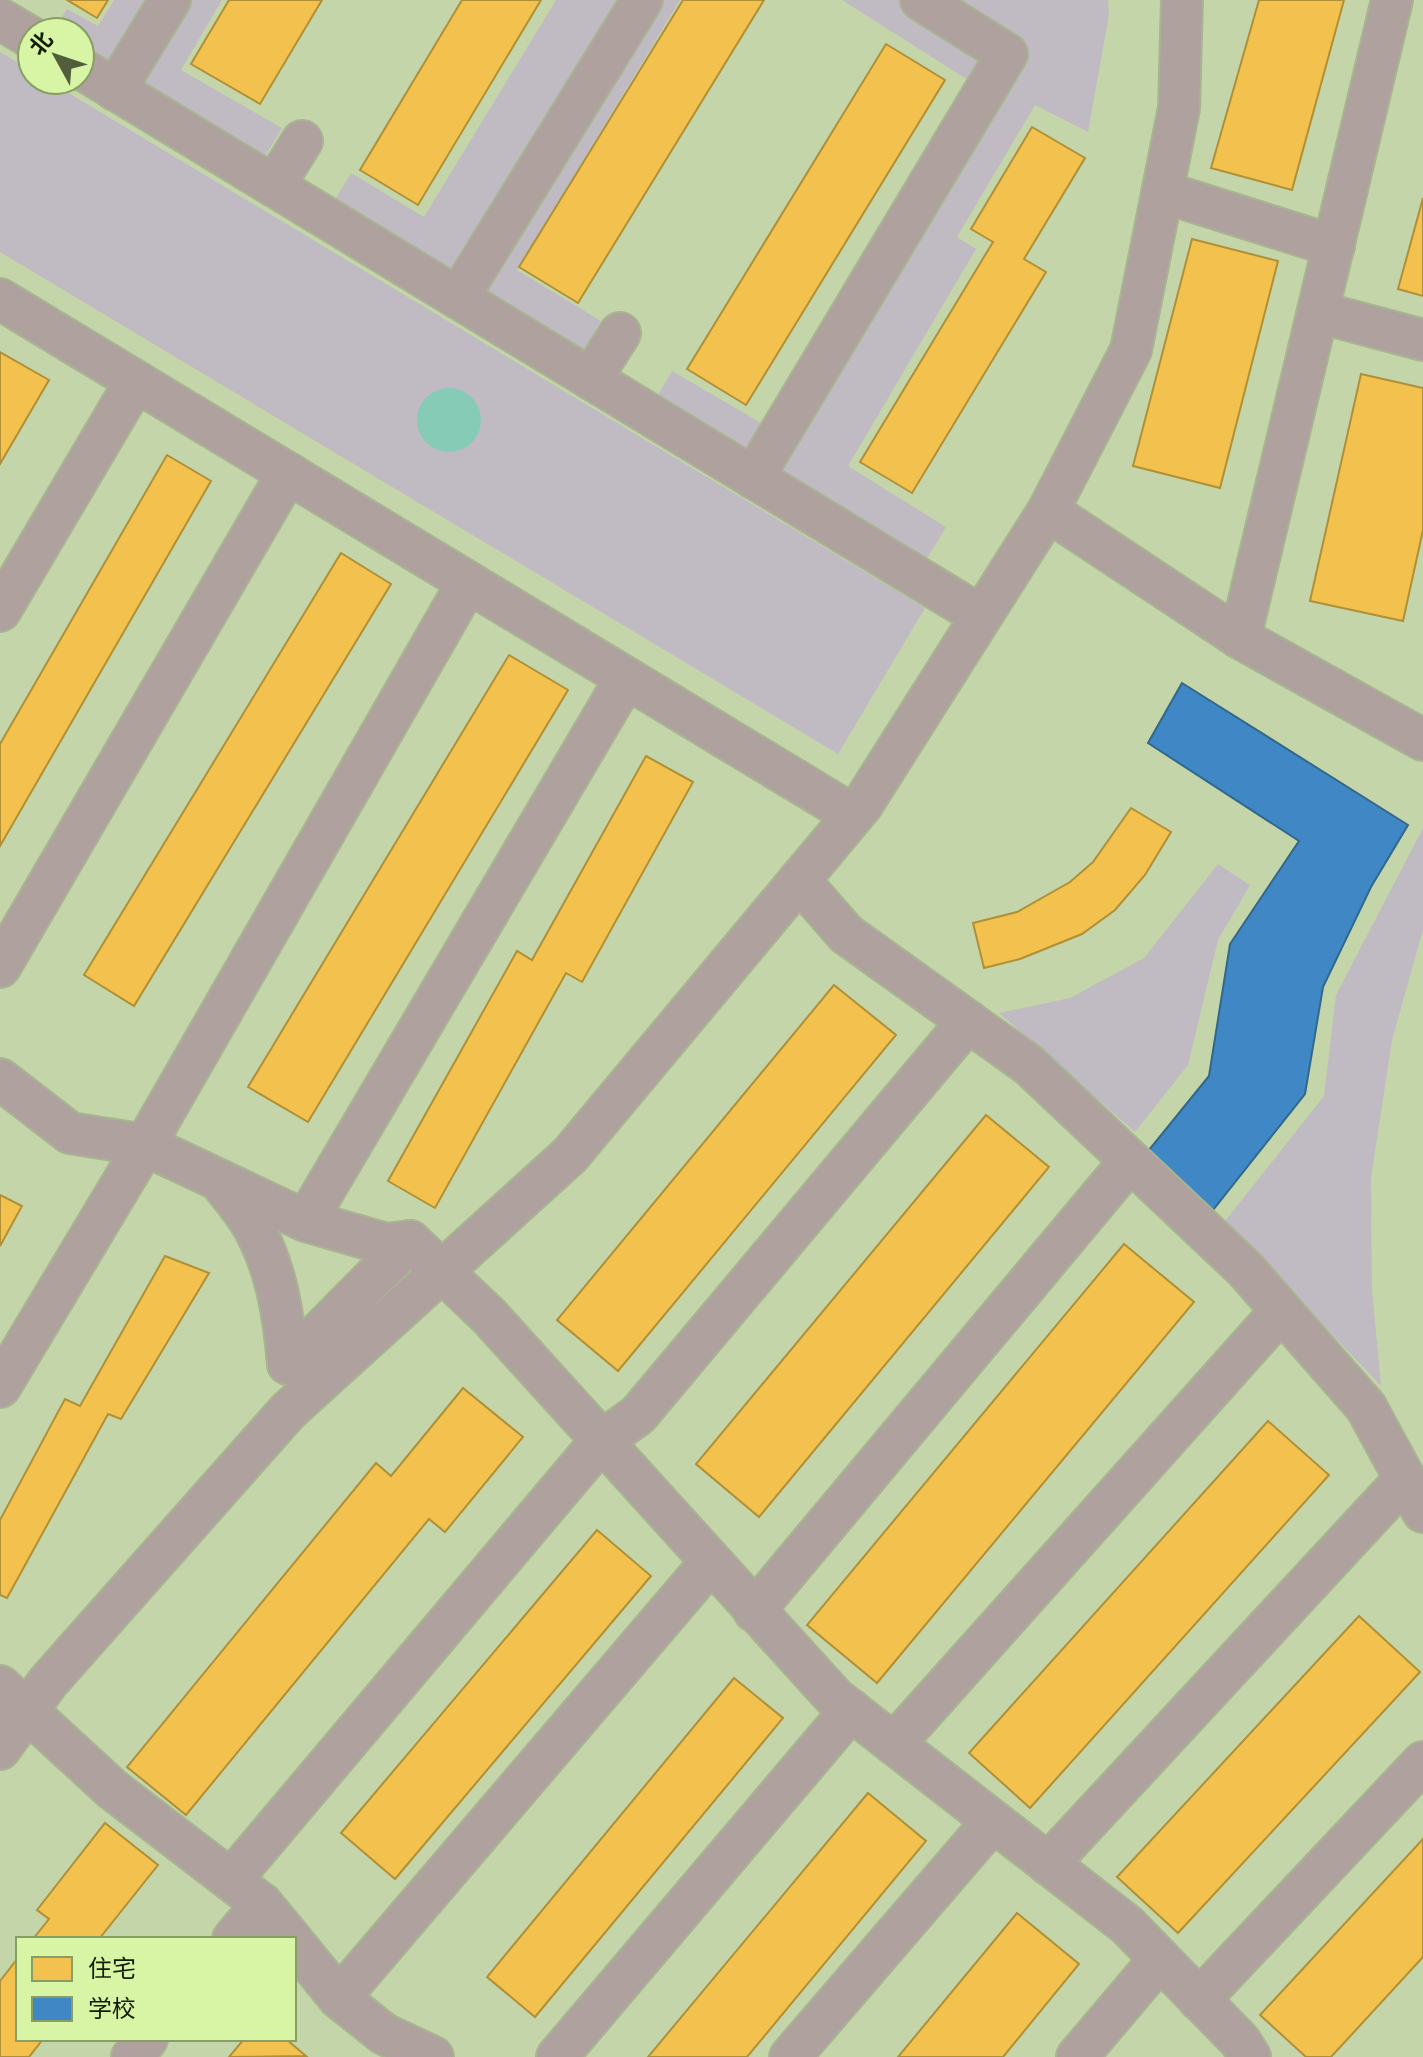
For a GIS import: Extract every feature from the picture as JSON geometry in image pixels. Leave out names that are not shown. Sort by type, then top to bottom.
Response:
[{"type":"street","points":[[115,90],[170,0]]},
{"type":"street","points":[[458,298],[642,0]]},
{"type":"street","points":[[753,478],[1007,54],[921,0]]},
{"type":"street","points":[[0,1749],[13,1696],[288,1411],[570,1155],[853,815],[1048,511],[1131,350],[1179,108],[1182,0]]},
{"type":"street","points":[[1240,638],[1392,0]]},
{"type":"street","points":[[96,78],[981,616]]},
{"type":"street","points":[[274,186],[302,141]]},
{"type":"street","points":[[1163,192],[1334,246]]},
{"type":"street","points":[[0,299],[853,815]]},
{"type":"street","points":[[1318,312],[1423,340]]},
{"type":"street","points":[[591,379],[620,333]]},
{"type":"street","points":[[0,611],[134,384],[139,383]]},
{"type":"street","points":[[0,967],[286,476],[290,474]]},
{"type":"street","points":[[1048,511],[1240,638],[1423,740]]},
{"type":"street","points":[[0,1387],[145,1145],[468,582]]},
{"type":"street","points":[[306,1221],[626,678]]},
{"type":"street","points":[[799,880],[846,934],[1029,1065],[1245,1269],[1366,1407],[1414,1496],[1048,1864]]},
{"type":"street","points":[[231,1880],[600,1442],[638,1415],[968,1021]]},
{"type":"street","points":[[0,1079],[70,1133],[145,1145],[306,1221],[386,1244],[410,1241],[443,1269],[835,1698],[1127,1925],[1240,2041],[1250,2057]]},
{"type":"street","points":[[754,1611],[1130,1161]]},
{"type":"street","points":[[217,1177],[255,1228],[274,1277],[284,1323],[288,1364],[410,1241]]},
{"type":"street","points":[[894,1744],[1281,1311]]},
{"type":"street","points":[[339,1998],[710,1563]]},
{"type":"street","points":[[13,1696],[112,1789],[262,1904],[289,1937]]},
{"type":"street","points":[[557,2057],[851,1710]]},
{"type":"street","points":[[1199,2000],[1423,1762]]},
{"type":"street","points":[[790,2057],[993,1821]]},
{"type":"street","points":[[235,1937],[262,1904]]},
{"type":"street","points":[[296,1946],[374,2046],[433,2057]]},
{"type":"street","points":[[1077,2057],[1160,1959]]},
{"type":"street","points":[[132,2057],[145,2041]]},
{"type":"shaded area","points":[[114,0],[222,0],[181,70],[282,128],[260,165],[96,65],[98,26]]},
{"type":"shaded area","points":[[556,0],[680,0],[517,270],[601,321],[580,357],[331,206],[351,173],[424,217]]},
{"type":"shaded area","points":[[842,0],[932,0],[984,55],[1007,87],[945,0],[1108,0],[1109,15],[1088,132],[1035,105],[957,237],[976,249],[848,466],[946,527],[922,567],[652,405],[672,371],[765,425],[968,80]]},
{"type":"shaded area","points":[[67,9],[80,16],[63,16]]},
{"type":"shaded area","points":[[0,52],[16,62],[16,96],[74,96],[925,608],[838,754],[0,252]]},
{"type":"shaded area","points":[[1423,828],[1423,930],[1392,1040],[1371,1178],[1372,1290],[1381,1386],[1225,1221],[1324,1096],[1336,995]]},
{"type":"shaded area","points":[[1218,864],[1250,885],[1218,940],[1188,1065],[1135,1132],[999,1013],[1070,998],[1144,958]]},
{"type":"water","points":[[449,388],[467,394],[475,402],[481,420],[475,438],[467,446],[449,452],[431,446],[423,438],[417,420],[423,402],[431,394]]},
{"type":"building: 住宅","points":[[67,0],[108,0],[97,18]]},
{"type":"building: 住宅","points":[[229,0],[322,0],[260,104],[191,64]]},
{"type":"building: 住宅","points":[[462,0],[541,0],[418,205],[360,170]]},
{"type":"building: 住宅","points":[[683,0],[764,0],[578,303],[519,267]]},
{"type":"building: 住宅","points":[[1259,0],[1344,0],[1292,190],[1211,168]]},
{"type":"building: 住宅","points":[[886,44],[945,80],[746,405],[687,369]]},
{"type":"building: 住宅","points":[[1032,127],[1085,158],[1024,259],[1046,272],[912,493],[860,462],[993,242],[971,229]]},
{"type":"building: 住宅","points":[[1423,198],[1423,296],[1398,289]]},
{"type":"building: 住宅","points":[[1192,239],[1278,261],[1220,488],[1133,466]]},
{"type":"building: 住宅","points":[[0,352],[49,380],[0,464]]},
{"type":"building: 住宅","points":[[1361,374],[1423,388],[1423,530],[1403,621],[1310,601]]},
{"type":"building: 住宅","points":[[167,455],[211,481],[0,846],[0,744]]},
{"type":"building: 住宅","points":[[341,553],[391,584],[134,1006],[84,975]]},
{"type":"building: 住宅","points":[[509,655],[568,690],[308,1122],[248,1087]]},
{"type":"building: 住宅","points":[[646,756],[693,782],[582,982],[566,973],[435,1208],[388,1181],[517,951],[532,960]]},
{"type":"building: 住宅","points":[[1131,808],[1171,832],[1145,875],[1115,910],[1082,934],[1020,959],[984,968],[973,923],[1017,912],[1070,882],[1093,862]]},
{"type":"building: 住宅","points":[[834,985],[896,1035],[618,1371],[557,1320]]},
{"type":"building: 住宅","points":[[986,1115],[1049,1167],[759,1517],[696,1464]]},
{"type":"building: 住宅","points":[[0,1195],[22,1206],[0,1246]]},
{"type":"building: 住宅","points":[[1124,1244],[1194,1302],[877,1683],[807,1625]]},
{"type":"building: 住宅","points":[[165,1256],[209,1273],[121,1419],[108,1414],[7,1598],[0,1595],[0,1520],[65,1399],[80,1406]]},
{"type":"building: 住宅","points":[[463,1388],[523,1437],[445,1532],[429,1519],[186,1815],[127,1767],[376,1463],[391,1476]]},
{"type":"building: 住宅","points":[[1268,1421],[1329,1475],[1030,1808],[969,1753]]},
{"type":"building: 住宅","points":[[597,1530],[651,1576],[395,1879],[341,1833]]},
{"type":"building: 住宅","points":[[1359,1616],[1420,1672],[1178,1933],[1117,1877]]},
{"type":"building: 住宅","points":[[734,1678],[783,1718],[535,2017],[487,1977]]},
{"type":"building: 住宅","points":[[868,1793],[926,1841],[747,2057],[648,2057]]},
{"type":"building: 住宅","points":[[105,1823],[158,1865],[101,1937],[35,1937],[49,1919],[37,1910]]},
{"type":"building: 住宅","points":[[1423,1839],[1423,1957],[1331,2057],[1306,2057],[1260,2015]]},
{"type":"building: 住宅","points":[[1017,1913],[1079,1964],[1003,2057],[898,2057]]},
{"type":"building: 住宅","points":[[16,1961],[16,2041],[41,2041],[29,2057],[0,2057],[0,1981]]},
{"type":"building: 住宅","points":[[242,2041],[288,2041],[306,2056],[229,2057]]},
{"type":"building: 学校","points":[[1182,683],[1408,825],[1371,887],[1323,987],[1305,1094],[1213,1210],[1149,1150],[1209,1076],[1230,944],[1299,841],[1148,743]]}]
